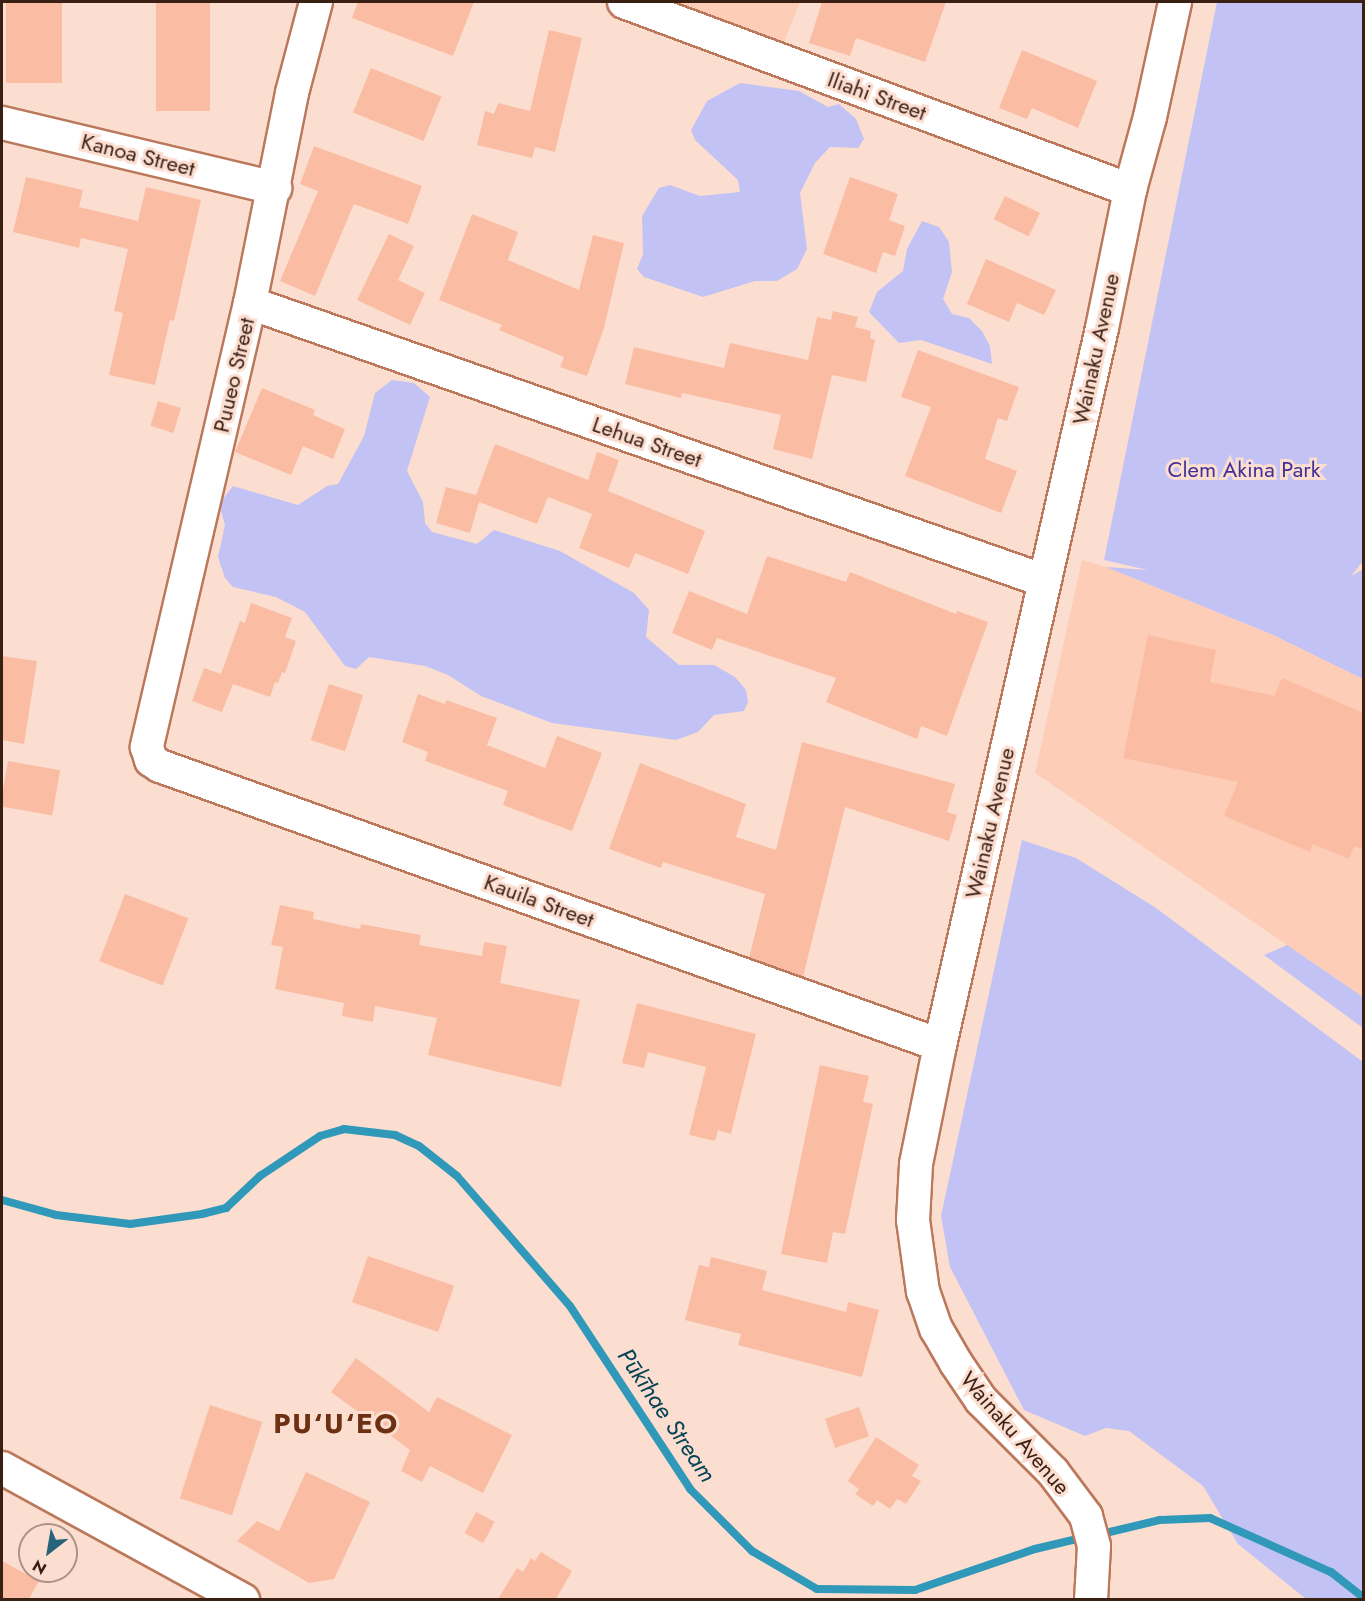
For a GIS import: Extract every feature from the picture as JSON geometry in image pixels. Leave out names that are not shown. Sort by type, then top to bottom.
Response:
[{"type":"street","name":"Puueo Street","points":[[147,747],[250,303],[275,188],[292,93],[316,2]]},
{"type":"street","name":"Iliahi Street","points":[[624,2],[1130,190]]},
{"type":"street","name":"Wainaku Avenue","points":[[1092,1594],[1094,1546],[1086,1516],[1053,1472],[981,1400],[936,1329],[923,1292],[913,1220],[916,1164],[940,1045],[1102,328],[1130,190],[1150,117],[1175,2]]},
{"type":"street","name":"Kanoa Street","points":[[2,123],[275,188]]},
{"type":"street","name":"Lehua Street","points":[[250,303],[1045,581]]},
{"type":"street","name":"Kauila Street","points":[[147,747],[151,760],[160,766],[940,1045]]},
{"type":"street","points":[[2,1468],[243,1599]]},
{"type":"shaded area","points":[[661,2],[800,2],[782,47]]},
{"type":"shaded area","points":[[1082,560],[1106,567],[1271,634],[1363,679],[1363,997],[1035,773]]},
{"type":"green space","name":"Clem Akina Park","points":[[1217,2],[1363,2],[1364,560],[1351,576],[1363,569],[1363,679],[1271,634],[1106,567],[1148,570],[1104,560]]},
{"type":"green space","points":[[740,83],[799,91],[828,107],[839,104],[856,119],[864,139],[858,148],[830,147],[815,163],[800,193],[807,249],[797,269],[777,281],[755,281],[703,297],[644,277],[637,269],[643,254],[642,216],[659,188],[670,185],[700,196],[740,192],[738,180],[695,140],[691,130],[707,101]]},
{"type":"green space","points":[[922,221],[939,227],[949,242],[952,272],[943,299],[952,314],[969,318],[982,331],[990,346],[992,364],[921,340],[899,343],[869,312],[877,292],[903,271],[907,249]]},
{"type":"green space","points":[[392,380],[414,383],[430,397],[407,471],[423,502],[425,523],[432,532],[477,544],[494,530],[560,551],[634,593],[649,610],[646,637],[679,665],[714,665],[735,677],[746,690],[748,702],[744,711],[714,715],[698,732],[676,740],[552,723],[481,696],[448,675],[425,666],[369,657],[356,669],[345,666],[305,612],[276,597],[233,587],[225,578],[218,557],[225,525],[219,504],[233,486],[298,505],[327,486],[338,484],[364,436],[375,393]]},
{"type":"green space","points":[[1022,840],[1076,858],[1156,908],[1363,1062],[1363,1599],[1306,1599],[1238,1544],[1203,1486],[1129,1431],[1106,1428],[1085,1436],[1024,1410],[950,1267],[941,1216]]},
{"type":"green space","points":[[1287,945],[1363,997],[1363,1028],[1264,955]]},
{"type":"building","points":[[6,2],[62,2],[62,83],[6,83]]},
{"type":"building","points":[[156,2],[210,2],[210,111],[156,111]]},
{"type":"building","points":[[358,2],[474,2],[453,56],[352,18]]},
{"type":"building","points":[[822,2],[946,2],[925,62],[856,38],[850,56],[809,43]]},
{"type":"building","points":[[549,30],[582,38],[555,152],[535,147],[532,158],[477,145],[485,111],[494,114],[498,103],[530,111]]},
{"type":"building","points":[[1022,50],[1097,81],[1078,128],[1032,108],[1027,119],[999,108]]},
{"type":"building","points":[[371,68],[441,96],[423,141],[353,113]]},
{"type":"building","points":[[314,146],[422,186],[408,224],[354,204],[315,296],[280,281],[318,191],[300,184]]},
{"type":"building","points":[[26,177],[83,190],[79,207],[138,221],[146,187],[201,200],[174,321],[170,320],[155,385],[109,375],[123,313],[114,311],[128,249],[81,238],[79,248],[13,232]]},
{"type":"building","points":[[850,177],[898,194],[889,220],[905,226],[895,256],[883,252],[876,273],[823,254]]},
{"type":"building","points":[[1005,196],[1040,213],[1029,236],[994,219]]},
{"type":"building","points":[[472,214],[518,232],[508,260],[579,290],[593,235],[624,243],[604,328],[587,376],[560,367],[564,357],[499,330],[502,325],[439,300]]},
{"type":"building","points":[[389,234],[414,246],[398,280],[425,293],[410,325],[357,300]]},
{"type":"building","points":[[986,259],[1056,290],[1044,315],[1017,303],[1009,322],[967,304]]},
{"type":"building","points":[[833,311],[858,317],[855,327],[871,331],[870,338],[875,340],[866,382],[832,375],[812,459],[773,449],[781,415],[682,393],[681,398],[625,384],[634,347],[724,368],[730,343],[808,360],[817,317],[831,320]]},
{"type":"building","points":[[918,350],[1019,387],[1007,421],[998,418],[985,459],[1017,471],[1001,513],[905,476],[931,407],[901,397]]},
{"type":"building","points":[[262,388],[315,410],[313,415],[345,429],[333,459],[303,446],[291,475],[235,452]]},
{"type":"building","points":[[158,401],[181,408],[173,433],[150,426]]},
{"type":"building","points":[[495,444],[588,480],[597,452],[619,460],[608,491],[705,531],[688,574],[635,553],[629,568],[579,548],[592,514],[548,497],[537,524],[479,502],[470,533],[436,523],[446,487],[476,495]]},
{"type":"building","points":[[767,556],[846,582],[850,572],[956,614],[957,611],[988,622],[947,736],[921,726],[917,739],[826,702],[836,678],[717,638],[712,650],[672,633],[689,591],[747,614]]},
{"type":"building","points":[[251,603],[292,618],[285,637],[296,641],[285,673],[282,672],[278,683],[275,682],[270,697],[233,684],[222,712],[192,701],[204,668],[221,674],[240,621],[245,623]]},
{"type":"building","points":[[1148,635],[1216,650],[1210,682],[1274,696],[1282,678],[1364,713],[1364,850],[1354,846],[1349,859],[1313,844],[1310,852],[1224,816],[1238,782],[1123,758]]},
{"type":"building","points":[[2,656],[37,661],[24,744],[2,740]]},
{"type":"building","points":[[329,684],[363,695],[345,751],[311,740]]},
{"type":"building","points":[[418,694],[445,704],[446,700],[497,718],[487,745],[545,768],[557,736],[602,753],[572,831],[503,805],[508,791],[425,761],[428,752],[402,742]]},
{"type":"building","points":[[802,742],[955,784],[947,812],[957,815],[949,841],[845,807],[803,977],[749,958],[765,894],[663,862],[661,868],[609,849],[640,763],[746,804],[736,837],[776,850]]},
{"type":"building","points":[[8,761],[60,770],[52,816],[2,807]]},
{"type":"building","points":[[125,894],[188,918],[163,986],[99,961]]},
{"type":"building","points":[[280,905],[314,912],[313,919],[360,929],[361,924],[421,935],[419,945],[482,956],[484,942],[507,946],[500,983],[580,1000],[561,1087],[428,1055],[437,1018],[375,1006],[373,1022],[342,1016],[344,1003],[275,989],[283,947],[271,945]]},
{"type":"building","points":[[637,1003],[756,1034],[731,1134],[718,1130],[715,1141],[689,1135],[706,1067],[648,1052],[644,1068],[622,1063]]},
{"type":"building","points":[[820,1065],[869,1076],[863,1102],[873,1104],[845,1234],[833,1232],[827,1263],[781,1254]]},
{"type":"building","points":[[368,1256],[454,1286],[438,1332],[352,1302]]},
{"type":"building","points":[[711,1257],[767,1271],[762,1290],[846,1312],[848,1302],[879,1310],[862,1377],[738,1345],[741,1334],[685,1320],[699,1265],[709,1267]]},
{"type":"building","points":[[356,1358],[429,1412],[437,1397],[512,1435],[483,1493],[430,1466],[422,1482],[401,1471],[410,1450],[331,1392]]},
{"type":"building","points":[[210,1405],[262,1422],[232,1515],[180,1498]]},
{"type":"building","points":[[859,1407],[869,1436],[835,1448],[825,1419]]},
{"type":"building","points":[[876,1437],[919,1465],[912,1476],[921,1481],[906,1504],[897,1499],[890,1509],[877,1500],[873,1506],[855,1494],[859,1489],[848,1481]]},
{"type":"building","points":[[306,1472],[370,1502],[334,1579],[309,1583],[237,1541],[257,1521],[279,1531]]},
{"type":"building","points":[[476,1512],[495,1522],[483,1543],[465,1533]]},
{"type":"building","points":[[541,1552],[572,1571],[556,1599],[498,1599],[517,1568],[523,1572],[531,1558],[535,1561]]},
{"type":"building","points":[[2,1561],[18,1570],[18,1583],[38,1583],[29,1599],[2,1599]]},
{"type":"waterway","name":"Pūkīhae Stream","points":[[2,1200],[56,1215],[130,1224],[202,1214],[226,1208],[260,1176],[320,1136],[344,1129],[395,1135],[419,1146],[457,1176],[570,1306],[690,1489],[752,1551],[817,1589],[915,1590],[1035,1549],[1085,1537]]},
{"type":"waterway","name":"Pūkīhae Stream","points":[[1097,1535],[1160,1520],[1210,1518],[1331,1572],[1364,1598]]},
{"type":"district","name":"PU‘U‘EO","points":[[336,1424]]}]
